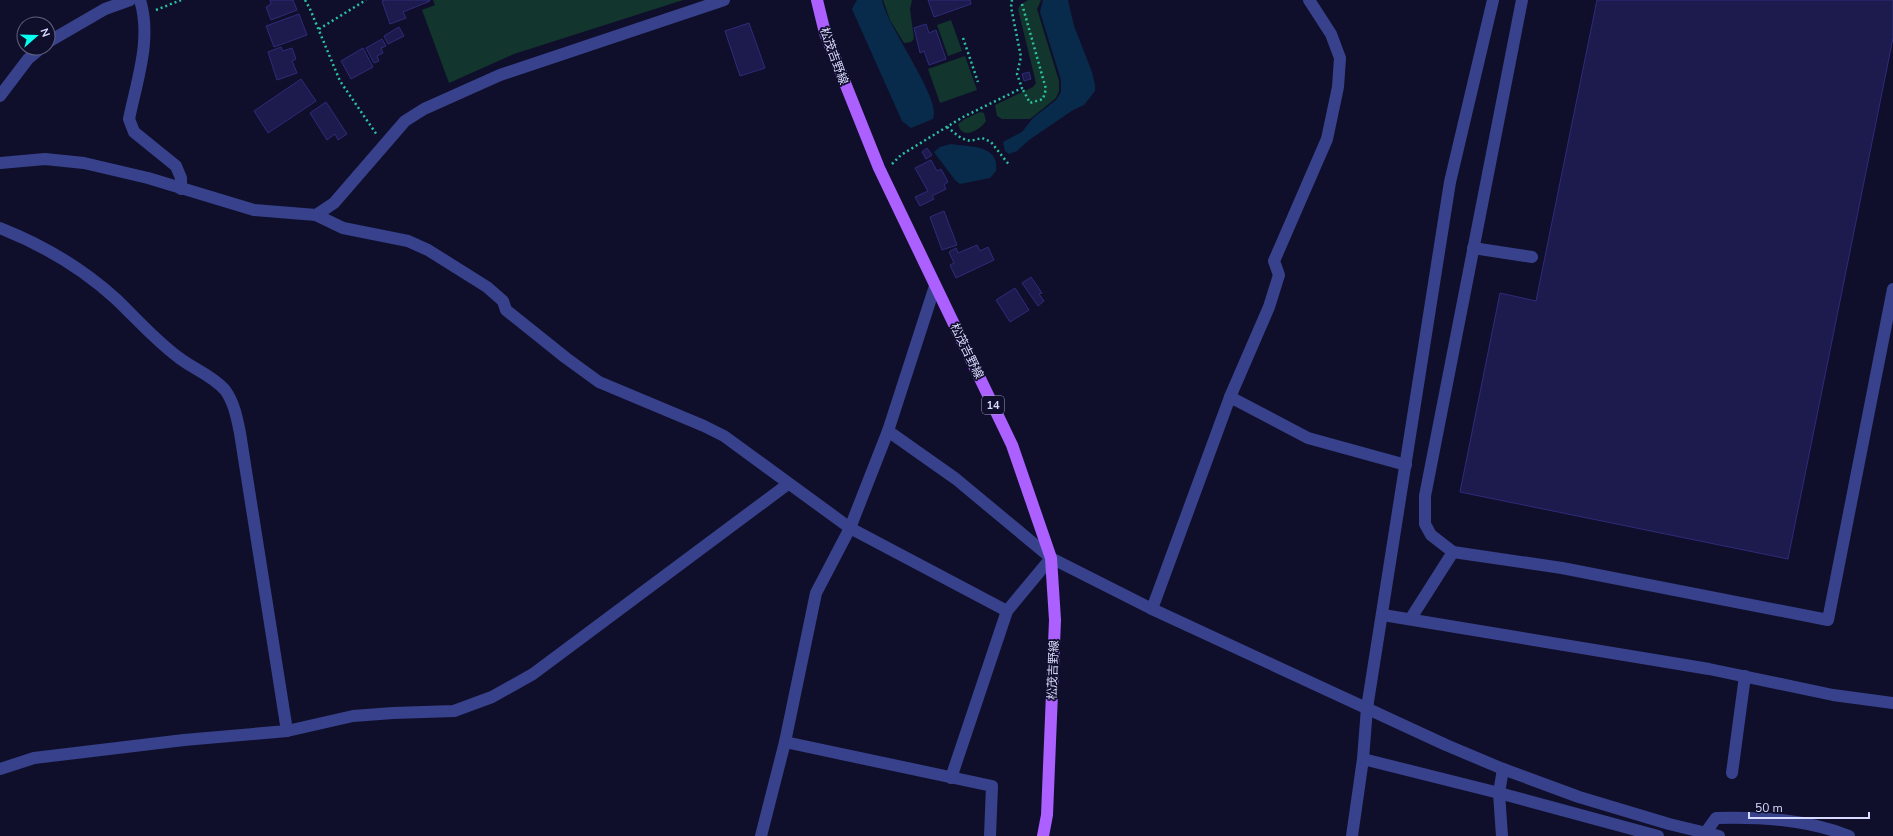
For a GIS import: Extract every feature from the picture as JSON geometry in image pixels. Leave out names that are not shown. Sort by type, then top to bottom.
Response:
[{"type":"main road","name":"松茂吉野線","points":[[817,0],[825,33],[849,97],[882,174],[1012,445],[1051,558],[1055,620],[1047,815],[1043,836]]},
{"type":"street","points":[[56,37],[105,9],[130,0]]},
{"type":"street","points":[[140,0],[144,14],[146,33],[129,119],[134,132],[176,166],[181,178],[181,189]]},
{"type":"street","points":[[316,215],[334,203],[405,121],[424,109],[500,75],[724,0]]},
{"type":"street","points":[[1152,609],[1230,397],[1269,307],[1279,275],[1274,261],[1327,139],[1338,87],[1340,58],[1331,34],[1309,0]]},
{"type":"street","points":[[1352,836],[1363,759],[1367,708],[1383,615],[1450,182],[1493,0]]},
{"type":"street","points":[[1522,0],[1424,501],[1425,524],[1431,535],[1453,552],[1562,568],[1828,620],[1893,289]]},
{"type":"street","points":[[0,96],[32,56]]},
{"type":"street","points":[[0,163],[46,159],[84,163],[148,178],[254,210],[316,215],[343,228],[408,241],[428,250],[487,287],[503,301],[506,310],[566,358],[600,382],[724,436],[850,528],[1007,611]]},
{"type":"street","points":[[0,228],[31,240],[78,268],[115,298],[172,353],[211,377],[225,391],[234,407],[240,433],[287,730]]},
{"type":"street","points":[[1473,248],[1532,257]]},
{"type":"street","points":[[761,836],[785,742],[816,593],[850,528],[888,431],[935,286]]},
{"type":"street","points":[[1230,397],[1308,438],[1406,465]]},
{"type":"street","points":[[888,431],[956,479],[1051,558],[1152,609],[1446,745],[1503,769],[1579,797],[1669,824],[1719,836]]},
{"type":"street","points":[[0,769],[34,758],[184,740],[287,730],[353,716],[454,711],[492,697],[533,674],[788,484]]},
{"type":"street","points":[[1411,618],[1453,552]]},
{"type":"street","points":[[951,778],[1007,611],[1051,558]]},
{"type":"street","points":[[1383,615],[1411,618],[1745,676],[1833,695],[1893,703]]},
{"type":"street","points":[[1732,773],[1745,676]]},
{"type":"street","points":[[785,742],[992,786],[990,836]]},
{"type":"street","points":[[1363,759],[1499,793],[1658,836]]},
{"type":"street","points":[[1502,836],[1499,793],[1503,769]]},
{"type":"street","points":[[1706,832],[1716,818],[1747,817],[1792,820],[1830,828],[1849,836]]},
{"type":"path","points":[[144,14],[181,0]]},
{"type":"path","points":[[305,0],[319,29],[340,81],[384,144]]},
{"type":"path","points":[[319,29],[366,0]]},
{"type":"path","points":[[1012,0],[1011,7],[1021,57],[1017,74],[1030,103],[1043,100],[1046,94],[1046,89],[1022,4]]},
{"type":"path","points":[[962,38],[978,82]]},
{"type":"path","points":[[882,174],[901,156],[963,117],[1022,88]]},
{"type":"path","points":[[947,127],[961,138],[970,141],[982,138],[991,142],[1010,166]]},
{"type":"green space","points":[[433,0],[683,0],[514,54],[449,83],[422,10],[435,5]]},
{"type":"green space","points":[[883,0],[912,0],[910,9],[914,39],[911,42],[904,43],[890,20]]},
{"type":"green space","points":[[1028,0],[1041,0],[1037,9],[1059,81],[1059,91],[1056,98],[1030,119],[1002,119],[997,116],[995,105],[1033,87],[1036,83],[1018,9],[1020,5]]},
{"type":"green space","points":[[951,20],[962,51],[948,56],[937,25]]},
{"type":"green space","points":[[965,56],[977,90],[940,103],[928,69]]},
{"type":"green space","points":[[980,112],[984,113],[986,121],[980,128],[967,133],[960,129],[958,124]]},
{"type":"water","points":[[857,0],[882,0],[893,27],[930,96],[934,110],[933,119],[911,128],[902,121],[852,9]]},
{"type":"water","points":[[1043,0],[1068,0],[1074,26],[1092,72],[1095,91],[1084,105],[1073,110],[1029,140],[1017,151],[1009,154],[1005,151],[1003,142],[1022,132],[1033,118],[1056,100],[1061,92],[1061,80],[1040,12]]},
{"type":"water","points":[[951,144],[981,148],[988,151],[996,162],[996,171],[990,178],[960,184],[955,180],[934,152],[940,147]]},
{"type":"building","points":[[270,0],[293,0],[297,10],[271,20],[266,7],[271,4]]},
{"type":"building","points":[[928,0],[970,0],[971,4],[934,17]]},
{"type":"building","points":[[1597,0],[1893,0],[1893,38],[1788,559],[1460,492],[1500,293],[1536,301]]},
{"type":"building","points":[[382,1],[430,1],[403,12],[406,18],[390,24]]},
{"type":"building","points":[[299,14],[307,35],[274,47],[266,26]]},
{"type":"building","points":[[749,23],[765,68],[740,76],[725,31]]},
{"type":"building","points":[[926,24],[929,33],[936,30],[946,59],[929,65],[924,51],[920,53],[914,28]]},
{"type":"building","points":[[399,27],[404,36],[388,44],[384,36]]},
{"type":"building","points":[[382,39],[386,46],[381,48],[383,53],[377,56],[379,61],[374,63],[366,48]]},
{"type":"building","points":[[281,47],[283,51],[292,48],[296,59],[292,61],[297,73],[277,80],[268,52]]},
{"type":"building","points":[[363,48],[373,67],[351,79],[341,61]]},
{"type":"building","points":[[1029,72],[1031,79],[1024,81],[1022,74]]},
{"type":"building","points":[[301,79],[316,101],[268,133],[254,111]]},
{"type":"building","points":[[326,102],[347,134],[338,140],[335,134],[327,140],[310,113]]},
{"type":"building","points":[[927,148],[932,155],[926,159],[922,152]]},
{"type":"building","points":[[931,160],[937,171],[941,169],[948,182],[944,185],[946,189],[932,196],[934,199],[920,206],[915,197],[928,191],[915,168]]},
{"type":"building","points":[[944,211],[957,245],[942,250],[930,217]]},
{"type":"building","points":[[977,245],[980,251],[988,247],[994,260],[956,278],[950,265],[954,263],[949,252],[956,248],[958,253]]},
{"type":"building","points":[[1031,277],[1042,293],[1039,294],[1044,301],[1038,306],[1022,283]]},
{"type":"building","points":[[1015,288],[1029,310],[1010,322],[996,300]]}]
